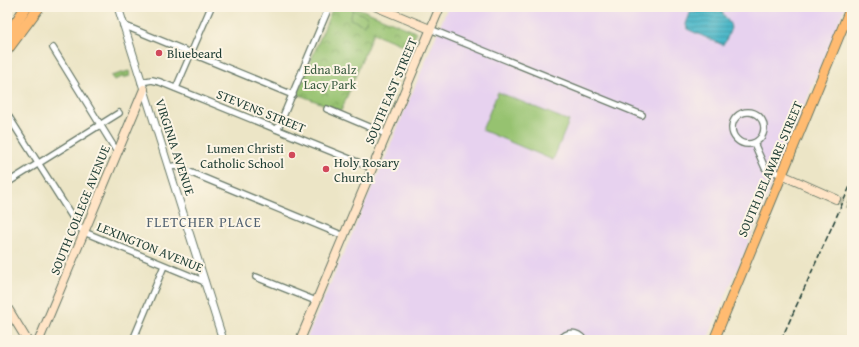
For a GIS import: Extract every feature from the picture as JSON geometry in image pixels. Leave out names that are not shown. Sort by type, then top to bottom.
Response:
[{"type":"highway","points":[[7,36],[26,7]]},
{"type":"highway","points":[[7,50],[38,7]]},
{"type":"main road","points":[[377,7],[430,29]]},
{"type":"main road","name":"SOUTH EAST STREET","points":[[300,340],[440,7]]},
{"type":"main road","name":"SOUTH DELAWARE STREET","points":[[714,340],[851,7]]},
{"type":"main road","name":"SOUTH COLLEGE AVENUE","points":[[39,340],[143,86]]},
{"type":"main road","points":[[782,176],[836,198]]},
{"type":"main road","points":[[7,307],[27,340]]},
{"type":"street","name":"VIRGINIA AVENUE","points":[[118,7],[223,340]]},
{"type":"street","points":[[176,88],[211,7]]},
{"type":"street","points":[[277,129],[293,95],[329,7]]},
{"type":"street","points":[[123,25],[293,95]]},
{"type":"street","points":[[430,29],[642,115]]},
{"type":"street","points":[[53,48],[117,152]]},
{"type":"street","name":"STEVENS STREET","points":[[143,86],[149,80],[156,80],[372,168]]},
{"type":"street","points":[[327,109],[386,134]]},
{"type":"street","points":[[7,183],[119,113]]},
{"type":"street","points":[[743,113],[754,113],[764,122],[765,128],[763,135],[760,140],[754,143],[750,145],[743,144],[733,135],[733,123],[736,117],[743,113]]},
{"type":"street","name":"LEXINGTON AVENUE","points":[[7,114],[78,226],[84,232],[205,282]]},
{"type":"street","points":[[754,143],[765,168],[782,176]]},
{"type":"street","points":[[168,167],[180,167],[344,236]]},
{"type":"street","points":[[133,340],[164,266]]},
{"type":"street","points":[[256,277],[316,301]]},
{"type":"street","points":[[560,340],[565,335],[574,333],[584,340]]},
{"type":"shaded area","points":[[448,7],[845,7],[707,340],[306,340],[383,163]]},
{"type":"green space","name":"Edna Balz Lacy Park","points":[[333,7],[355,7],[416,32],[410,48],[373,33],[341,111],[297,94]]},
{"type":"green space","points":[[353,10],[368,17],[364,25],[350,19]]},
{"type":"green space","points":[[129,71],[130,76],[123,78],[114,80],[111,76]]},
{"type":"green space","points":[[498,92],[569,121],[553,160],[482,130]]},
{"type":"water","points":[[698,7],[723,7],[722,12],[731,28],[723,45],[687,29],[686,24],[691,11],[695,13]]},
{"type":"tunnel","points":[[836,199],[852,206]]},
{"type":"railway","points":[[781,340],[852,182]]},
{"type":"place","name":"Bluebeard","points":[[159,53]]},
{"type":"place","name":"Lumen Christi Catholic School","points":[[292,155]]},
{"type":"place","name":"Holy Rosary Church","points":[[326,169]]},
{"type":"district","name":"FLETCHER PLACE","points":[[204,222]]}]
